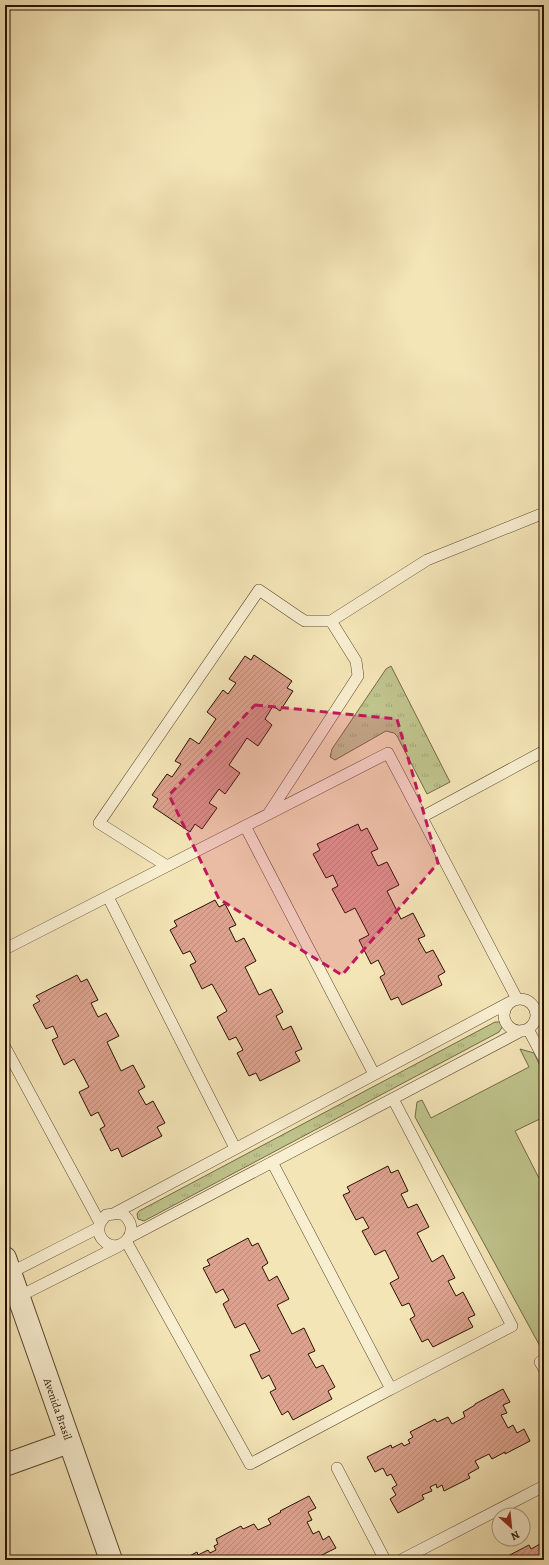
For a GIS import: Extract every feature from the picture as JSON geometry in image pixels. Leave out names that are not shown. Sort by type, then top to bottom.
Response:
[{"type":"street","name":"Avenida Brasil","points":[[7,1266],[111,1560]]},
{"type":"street","points":[[5,1465],[69,1442]]},
{"type":"lane","points":[[167,866],[99,823],[259,590],[305,621],[331,621],[427,560],[544,513]]},
{"type":"lane","points":[[268,814],[358,676],[356,661],[331,621]]},
{"type":"lane","points":[[422,817],[544,751]]},
{"type":"lane","points":[[5,949],[388,753],[422,817],[514,1000]]},
{"type":"lane","points":[[245,826],[374,1074]]},
{"type":"lane","points":[[108,896],[235,1148]]},
{"type":"lane","points":[[514,1000],[504,1011],[505,1022],[513,1029],[526,1029]]},
{"type":"lane","points":[[7,1266],[99,1225],[106,1215],[115,1212],[514,1000],[528,1001],[535,1009],[536,1020],[526,1029],[18,1297]]},
{"type":"lane","points":[[526,1029],[544,1059]]},
{"type":"lane","points":[[5,1047],[99,1225],[101,1239],[105,1243],[116,1246],[126,1241],[132,1231],[129,1220],[121,1213],[115,1212]]},
{"type":"lane","points":[[126,1241],[250,1464],[512,1326],[393,1099]]},
{"type":"lane","points":[[272,1162],[391,1389]]},
{"type":"lane","points":[[544,1360],[540,1362],[544,1369]]},
{"type":"lane","points":[[337,1468],[385,1560]]},
{"type":"lane","points":[[401,1560],[413,1557],[544,1486]]},
{"type":"highlighted area","points":[[255,705],[397,719],[438,863],[342,975],[219,899],[169,795]]},
{"type":"green space","points":[[391,666],[450,782],[427,794],[397,736],[394,733],[386,731],[335,760],[330,757],[332,749],[386,669]]},
{"type":"green space","points":[[495,1022],[499,1022],[503,1026],[499,1032],[144,1221],[138,1219],[137,1214],[139,1211]]},
{"type":"green space","points":[[520,1049],[534,1053],[544,1074],[544,1117],[515,1131],[544,1188],[544,1346],[541,1348],[415,1117],[417,1102],[422,1100],[431,1118],[529,1067]]},
{"type":"building","points":[[254,655],[292,681],[287,688],[293,691],[280,711],[273,706],[265,719],[272,725],[258,746],[247,738],[229,765],[240,773],[225,794],[219,789],[209,803],[217,808],[202,829],[195,824],[190,832],[153,807],[158,799],[152,795],[167,774],[172,777],[181,764],[175,761],[190,738],[199,744],[216,719],[207,712],[223,690],[228,694],[236,683],[229,679],[245,656],[251,660]]},
{"type":"building","points":[[358,824],[361,831],[367,828],[378,849],[371,852],[378,866],[387,862],[399,885],[387,891],[401,919],[413,913],[425,936],[418,939],[426,953],[433,950],[445,972],[438,976],[442,985],[402,1005],[398,997],[391,1000],[380,977],[385,974],[378,960],[371,964],[359,940],[369,935],[355,908],[345,913],[332,889],[338,886],[333,875],[326,878],[313,854],[320,850],[317,844]]},
{"type":"building","points":[[215,900],[219,907],[225,904],[236,925],[229,928],[236,942],[244,938],[256,961],[245,967],[259,995],[271,989],[283,1012],[276,1016],[283,1030],[291,1026],[302,1049],[295,1052],[300,1061],[260,1081],[256,1073],[249,1076],[237,1053],[243,1050],[236,1037],[229,1040],[217,1017],[227,1011],[212,984],[202,989],[190,965],[196,962],[190,951],[183,954],[170,930],[177,926],[174,921]]},
{"type":"building","points":[[77,975],[81,982],[87,979],[98,1000],[91,1003],[98,1017],[106,1013],[119,1036],[107,1042],[121,1071],[133,1065],[145,1087],[138,1091],[146,1105],[153,1101],[165,1123],[157,1127],[162,1136],[122,1157],[118,1148],[111,1151],[100,1129],[105,1126],[98,1112],[91,1116],[79,1092],[89,1087],[74,1059],[64,1065],[52,1040],[58,1037],[53,1026],[46,1029],[33,1005],[40,1001],[36,996]]},
{"type":"building","points":[[388,1166],[391,1173],[398,1170],[408,1191],[401,1194],[408,1208],[417,1204],[429,1227],[417,1233],[432,1262],[443,1255],[455,1278],[448,1281],[456,1296],[463,1292],[475,1315],[468,1318],[473,1327],[433,1347],[428,1339],[422,1342],[410,1319],[415,1316],[409,1303],[402,1306],[390,1283],[399,1278],[385,1250],[375,1255],[362,1231],[369,1228],[363,1217],[356,1220],[343,1195],[350,1192],[347,1187]]},
{"type":"building","points":[[248,1238],[252,1246],[258,1243],[268,1263],[262,1267],[269,1281],[277,1276],[289,1299],[277,1305],[292,1334],[304,1328],[315,1351],[308,1354],[316,1368],[323,1365],[335,1387],[328,1391],[332,1399],[293,1420],[288,1411],[282,1415],[270,1392],[276,1389],[269,1375],[262,1379],[250,1355],[260,1351],[245,1323],[235,1328],[223,1304],[229,1300],[223,1289],[216,1293],[203,1268],[210,1265],[207,1260]]},
{"type":"building","points":[[503,1389],[510,1402],[503,1405],[507,1413],[501,1415],[508,1428],[513,1425],[517,1433],[524,1429],[530,1441],[492,1459],[489,1454],[475,1461],[479,1468],[468,1474],[470,1478],[444,1491],[442,1485],[437,1488],[436,1484],[430,1487],[432,1491],[422,1495],[424,1499],[398,1513],[390,1499],[396,1495],[392,1488],[397,1485],[391,1474],[387,1476],[383,1468],[375,1472],[367,1457],[391,1445],[392,1448],[402,1443],[404,1446],[410,1443],[408,1440],[413,1437],[410,1432],[435,1419],[437,1422],[448,1417],[452,1424],[465,1417],[463,1412]]},
{"type":"building","points":[[309,1496],[316,1508],[308,1512],[312,1520],[307,1522],[313,1534],[319,1531],[323,1540],[329,1536],[336,1548],[312,1560],[182,1560],[197,1552],[198,1555],[208,1550],[210,1553],[216,1550],[214,1546],[218,1544],[216,1539],[241,1526],[243,1529],[254,1524],[258,1530],[271,1524],[268,1519]]},
{"type":"building","points":[[542,1543],[544,1547],[544,1560],[505,1560],[504,1558],[525,1547],[530,1547],[531,1549]]}]
